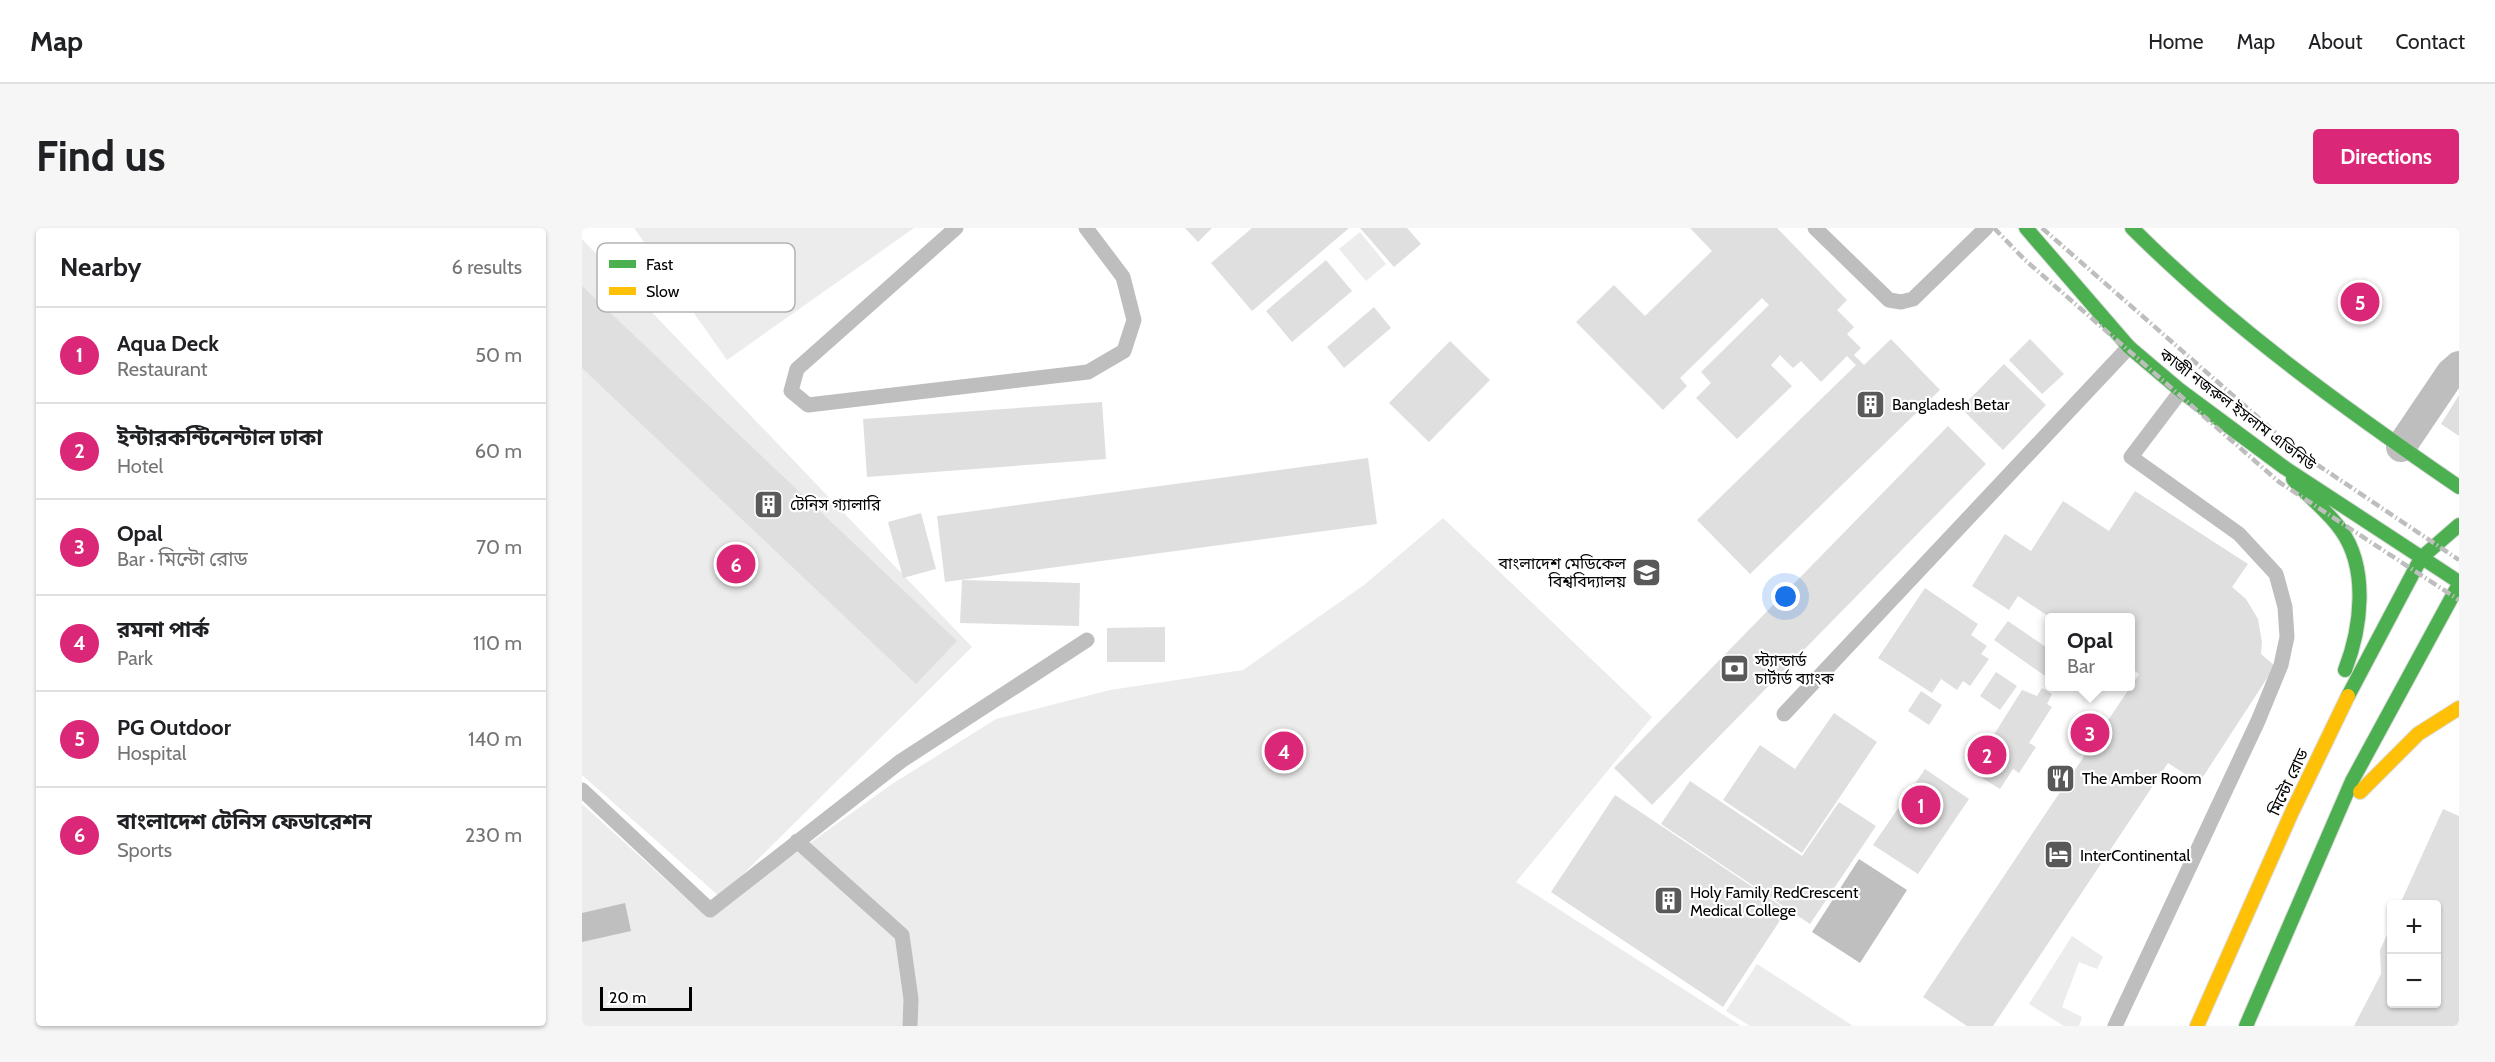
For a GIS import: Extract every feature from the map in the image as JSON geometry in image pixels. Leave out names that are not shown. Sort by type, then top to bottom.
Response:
[{"type":"main road","name":"কাজী নজরুল ইসলাম এভিনিউ","points":[[2026,228],[2129,347],[2181,390],[2285,468],[2459,583]]},
{"type":"main road","points":[[2132,228],[2210,302],[2283,363],[2459,486]]},
{"type":"main road","points":[[2285,468],[2304,493],[2341,531],[2350,548],[2358,606],[2357,631],[2351,659],[2290,787],[2292,812]]},
{"type":"main road","points":[[2421,558],[2459,525]]},
{"type":"main road","name":"মিন্টো রোড","points":[[2197,1026],[2292,812],[2349,694],[2421,558]]},
{"type":"main road","points":[[2246,1026],[2352,781],[2459,583]]},
{"type":"main road","points":[[2329,830],[2388,760],[2416,735],[2459,708]]},
{"type":"street","points":[[2401,447],[2451,374],[2459,366]]},
{"type":"lane","points":[[956,228],[797,369],[791,391],[808,405],[1088,372],[1125,351],[1134,320],[1123,277],[1086,228]]},
{"type":"lane","points":[[1815,228],[1888,300],[1901,302],[1912,298],[1986,228]]},
{"type":"lane","points":[[1784,714],[2129,347]]},
{"type":"lane","points":[[2115,1026],[2258,721],[2282,665],[2287,637],[2285,607],[2276,573],[2239,534],[2131,457],[2181,390]]},
{"type":"lane","points":[[582,790],[710,910],[902,761],[1087,640]]},
{"type":"lane","points":[[797,841],[902,935],[911,999],[910,1026]]},
{"type":"shaded area","points":[[634,228],[914,228],[795,312],[795,243],[645,243]]},
{"type":"shaded area","points":[[1360,232],[1386,264],[1366,281],[1339,249]]},
{"type":"shaded area","points":[[582,239],[597,255],[597,312],[652,312],[972,647],[720,897],[582,775]]},
{"type":"shaded area","points":[[693,312],[795,312],[727,360]]},
{"type":"shaded area","points":[[1443,518],[1652,717],[1516,882],[1741,1026],[582,1026],[582,804],[707,917],[892,784],[996,719],[1110,690],[1243,670],[1364,585]]},
{"type":"shaded area","points":[[1859,859],[1907,890],[1860,963],[1812,932]]},
{"type":"shaded area","points":[[625,903],[631,931],[582,942],[582,913]]},
{"type":"shaded area","points":[[2072,936],[2103,957],[2097,969],[2079,962],[2062,1007],[2082,1017],[2079,1026],[2064,1026],[2029,1004]]},
{"type":"shaded area","points":[[1757,964],[1853,1026],[1750,1026],[1726,1011]]},
{"type":"building","points":[[1185,228],[1212,228],[1198,242]]},
{"type":"building","points":[[1252,228],[1349,228],[1252,311],[1211,263]]},
{"type":"building","points":[[1360,228],[1407,228],[1421,244],[1394,267]]},
{"type":"building","name":"Bangladesh Betar","points":[[1690,228],[1777,228],[1847,300],[1837,310],[1854,327],[1847,334],[1861,348],[1854,355],[1864,365],[1891,339],[1940,390],[1750,574],[1697,520],[1856,365],[1847,356],[1821,382],[1801,361],[1793,368],[1780,355],[1771,365],[1792,386],[1737,439],[1696,398],[1711,383],[1701,372],[1769,305],[1762,298],[1680,378],[1687,386],[1663,410],[1576,322],[1614,285],[1645,316],[1712,251]]},
{"type":"building","points":[[1326,260],[1352,291],[1292,342],[1266,311]]},
{"type":"building","name":"টেনিস গ্যালারি","points":[[582,286],[597,300],[597,312],[609,312],[957,641],[916,684],[582,368]]},
{"type":"building","points":[[1374,307],[1391,328],[1344,368],[1327,347]]},
{"type":"building","points":[[2030,339],[2064,374],[2042,394],[2009,360]]},
{"type":"building","points":[[1450,341],[1490,380],[1429,442],[1389,403]]},
{"type":"building","points":[[2004,364],[2046,405],[2003,450],[1961,408]]},
{"type":"building","points":[[2459,395],[2459,436],[2441,424]]},
{"type":"building","points":[[1102,402],[1106,459],[867,477],[863,419]]},
{"type":"building","points":[[1948,426],[1986,464],[1652,805],[1614,768]]},
{"type":"building","points":[[1368,458],[1377,524],[945,582],[937,516]]},
{"type":"building","points":[[2135,491],[2248,564],[2232,587],[2246,599],[2258,619],[2262,642],[2261,654],[2275,666],[2199,783],[2168,763],[1993,1026],[1967,1026],[1923,997],[2128,691],[2135,691],[2135,680],[2139,674],[2135,671],[2135,613],[2045,614],[2018,596],[2009,610],[1972,586],[2005,534],[2031,551],[2063,501],[2109,531]]},
{"type":"building","points":[[921,513],[936,569],[903,578],[888,522]]},
{"type":"building","points":[[962,580],[1080,583],[1079,626],[960,623]]},
{"type":"building","points":[[1925,588],[1978,624],[1971,635],[1987,646],[1981,654],[1989,659],[1970,686],[1963,681],[1957,690],[1941,679],[1932,693],[1878,658]]},
{"type":"building","points":[[2008,621],[2045,647],[2045,676],[1994,640]]},
{"type":"building","points":[[1165,627],[1165,662],[1107,662],[1107,628]]},
{"type":"building","points":[[1996,672],[2017,686],[2000,710],[1980,696]]},
{"type":"building","points":[[2042,688],[2052,694],[2047,704],[2052,707],[2029,743],[2036,747],[2019,773],[2013,769],[2000,789],[1971,771],[2022,690],[2037,696]]},
{"type":"building","points":[[1921,691],[1942,705],[1929,725],[1908,711]]},
{"type":"building","points":[[1834,713],[1877,742],[1802,853],[1723,800],[1760,745],[1795,769]]},
{"type":"building","points":[[1925,769],[1969,799],[1918,874],[1873,845]]},
{"type":"building","points":[[1690,781],[1802,856],[1839,802],[1876,826],[1810,924],[1661,824]]},
{"type":"building","name":"Holy Family RedCrescent Medical College","points":[[1615,795],[1787,910],[1723,1007],[1551,892]]},
{"type":"building","points":[[2443,809],[2459,816],[2459,1026],[2354,1026],[2381,974],[2380,950],[2387,935],[2387,1008],[2441,1008],[2441,900],[2402,900]]},
{"type":"railway","points":[[1994,228],[2025,260],[2279,482],[2459,600]]},
{"type":"railway","points":[[2042,228],[2294,449],[2459,560]]},
{"type":"traffic: fast","points":[[2026,228],[2129,347],[2181,391],[2285,468],[2459,582]]},
{"type":"traffic: fast","points":[[2132,228],[2249,333],[2373,427],[2459,487]]},
{"type":"traffic: fast","points":[[2293,479],[2336,523],[2350,546],[2356,563],[2360,599],[2355,636],[2345,670]]},
{"type":"traffic: fast","points":[[2421,558],[2459,525]]},
{"type":"traffic: fast","points":[[2348,696],[2421,558]]},
{"type":"traffic: fast","points":[[2246,1026],[2352,781],[2459,584]]},
{"type":"traffic: slow","points":[[2197,1026],[2292,812],[2348,696]]},
{"type":"traffic: slow","points":[[2360,792],[2418,734],[2459,708]]},
{"type":"place","name":"PG Outdoor","points":[[2360,302]]},
{"type":"place","name":"Bangladesh Betar","points":[[1871,404]]},
{"type":"place","name":"টেনিস গ্যালারি","points":[[769,504]]},
{"type":"place","name":"বাংলাদেশ টেনিস ফেডারেশন","points":[[736,564]]},
{"type":"place","name":"বাংলাদেশ মেডিকেল বিশ্ববিদ্যালয়","points":[[1647,572]]},
{"type":"place","name":"স্ট্যান্ডার্ড চার্টার্ড ব্যাংক","points":[[1734,669]]},
{"type":"place","name":"Opal","points":[[2090,733]]},
{"type":"place","name":"রমনা পার্ক","points":[[1284,751]]},
{"type":"place","name":"ইন্টারকন্টিনেন্টাল ঢাকা","points":[[1987,755]]},
{"type":"place","name":"The Amber Room","points":[[2061,778]]},
{"type":"place","name":"Aqua Deck","points":[[1921,805]]},
{"type":"place","name":"InterContinental","points":[[2059,855]]},
{"type":"place","name":"Holy Family RedCrescent Medical College","points":[[1669,901]]}]
